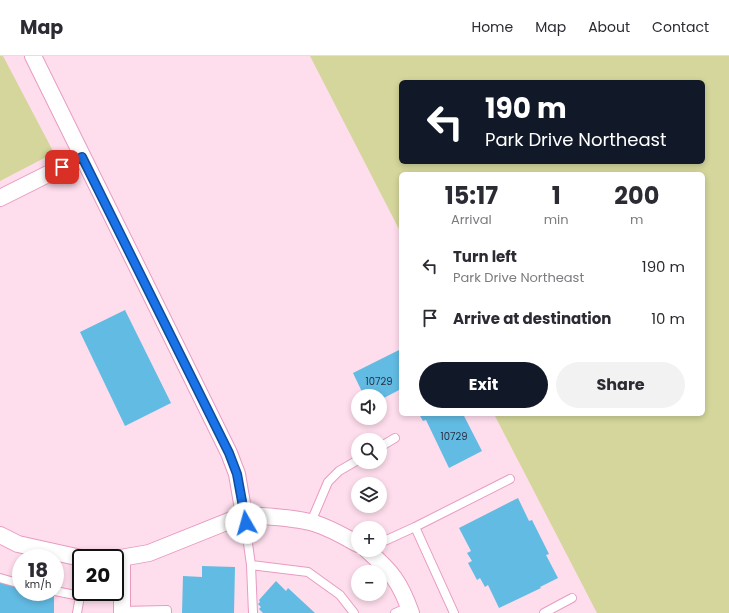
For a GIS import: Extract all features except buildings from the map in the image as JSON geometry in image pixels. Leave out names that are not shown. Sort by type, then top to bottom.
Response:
[{"type":"street","points":[[33,56],[229,453],[237,474],[244,515]]},
{"type":"street","points":[[0,198],[82,157]]},
{"type":"street","points":[[124,558],[149,553],[244,515],[284,517],[311,522],[351,540]]},
{"type":"street","points":[[0,535],[18,544],[72,556]]},
{"type":"street","points":[[374,557],[390,573],[403,590],[405,611]]},
{"type":"street","points":[[121,601],[122,612]]},
{"type":"lane","points":[[387,443],[395,438]]},
{"type":"lane","points":[[311,522],[328,482],[339,471],[351,464]]},
{"type":"lane","points":[[387,540],[510,479]]},
{"type":"lane","points":[[244,515],[252,564],[253,613]]},
{"type":"lane","points":[[415,527],[454,613]]},
{"type":"lane","points":[[252,564],[308,572],[340,595],[354,613]]},
{"type":"lane","points":[[0,578],[12,581]]},
{"type":"lane","points":[[544,613],[572,598]]},
{"type":"lane","points":[[77,613],[79,601]]},
{"type":"lane","points":[[122,612],[167,610],[167,613]]},
{"type":"green space","points":[[0,56],[3,56],[54,153],[0,181]]},
{"type":"green space","points":[[310,56],[729,56],[729,613],[597,613],[495,416],[705,416],[705,172],[399,172],[399,229]]},
{"type":"route","points":[[62,167],[82,157],[229,453],[242,493],[246,523]]}]
